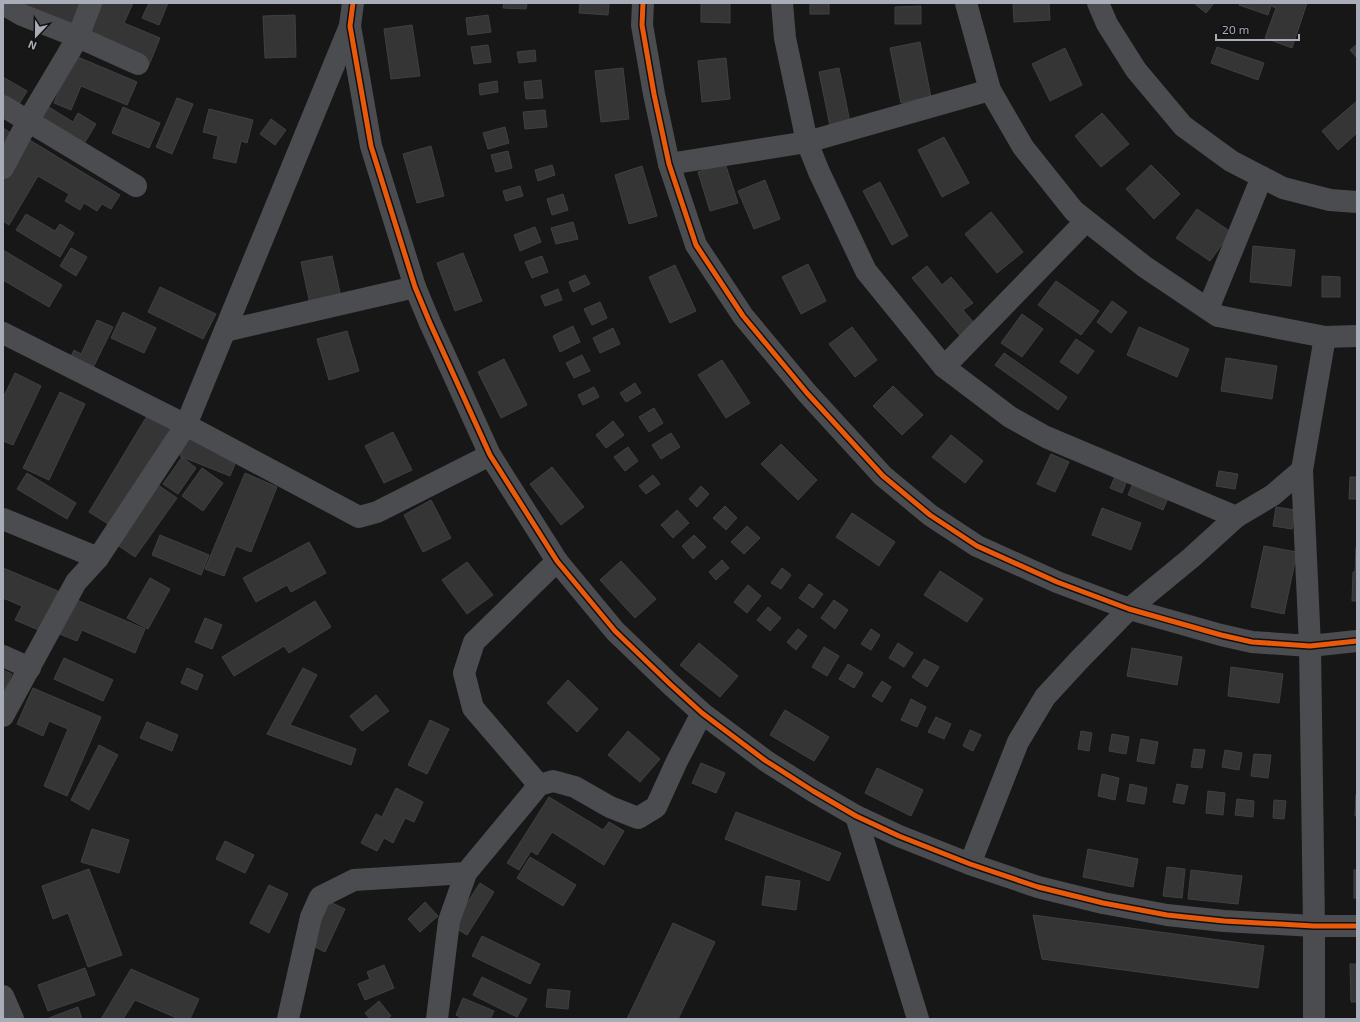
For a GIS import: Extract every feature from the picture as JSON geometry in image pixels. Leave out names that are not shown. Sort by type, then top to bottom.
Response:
[{"type":"street","points":[[3,168],[28,120],[78,37],[91,3]]},
{"type":"street","points":[[3,716],[76,582],[98,558],[186,425],[350,26],[353,3]]},
{"type":"street","points":[[643,3],[642,25],[654,94],[669,164],[696,245],[743,316],[807,393],[883,476],[930,515],[977,546],[1057,582],[1129,609],[1221,635],[1252,642],[1310,646],[1357,641]]},
{"type":"street","points":[[782,3],[785,38],[807,142],[818,172],[866,270],[944,367],[1010,417],[1046,437],[1236,517]]},
{"type":"street","points":[[966,3],[990,90],[1023,147],[1074,211],[1145,267],[1218,316],[1325,337],[1357,336]]},
{"type":"street","points":[[1098,3],[1107,24],[1136,70],[1183,126],[1231,161],[1283,188],[1330,200],[1357,202]]},
{"type":"street","points":[[3,4],[22,15],[78,37],[138,64]]},
{"type":"street","points":[[350,26],[371,146],[415,287],[490,455],[557,561],[615,631],[702,712],[766,761],[813,792],[856,816],[899,836],[970,864],[1038,887],[1167,915],[1224,921],[1314,926],[1357,926]]},
{"type":"street","points":[[669,164],[807,142],[990,90]]},
{"type":"street","points":[[3,106],[136,186]]},
{"type":"street","points":[[1208,309],[1262,177]]},
{"type":"street","points":[[944,367],[1086,220]]},
{"type":"street","points":[[225,331],[415,287]]},
{"type":"street","points":[[3,333],[186,425],[359,517],[377,512],[490,455]]},
{"type":"street","points":[[1314,1019],[1310,646],[1302,470],[1325,337]]},
{"type":"street","points":[[970,864],[1018,742],[1045,697],[1129,609],[1191,558],[1236,517],[1273,495],[1302,470]]},
{"type":"street","points":[[3,519],[98,558]]},
{"type":"street","points":[[539,785],[473,708],[464,673],[474,642],[557,561]]},
{"type":"street","points":[[3,656],[30,668]]},
{"type":"street","points":[[437,1019],[449,920],[466,874],[539,785],[553,781],[575,787],[610,807],[638,818],[656,807],[702,712]]},
{"type":"street","points":[[856,816],[918,1019]]},
{"type":"street","points":[[288,1019],[311,917],[320,897],[354,880],[466,874]]},
{"type":"street","points":[[3,996],[13,1019]]},
{"type":"building","points":[[11,3],[83,3],[72,28]]},
{"type":"building","points":[[102,3],[133,3],[124,23],[160,38],[149,65],[87,39]]},
{"type":"building","points":[[149,3],[168,3],[159,25],[142,18]]},
{"type":"building","points":[[504,3],[527,3],[526,9],[503,8]]},
{"type":"building","points":[[580,3],[609,3],[608,15],[579,13]]},
{"type":"building","points":[[701,3],[730,3],[730,23],[701,22]]},
{"type":"building","points":[[810,3],[829,3],[829,14],[810,14]]},
{"type":"building","points":[[1013,3],[1049,3],[1050,20],[1014,22]]},
{"type":"building","points":[[1194,3],[1214,3],[1206,13]]},
{"type":"building","points":[[1240,3],[1307,3],[1292,48],[1265,38],[1276,8],[1271,6],[1268,15],[1239,5]]},
{"type":"building","points":[[921,6],[921,24],[895,24],[895,7]]},
{"type":"building","points":[[295,15],[296,57],[265,58],[263,16]]},
{"type":"building","points":[[488,15],[491,32],[468,35],[466,18]]},
{"type":"building","points":[[412,25],[420,76],[391,79],[384,29]]},
{"type":"building","points":[[920,42],[931,97],[901,103],[890,48]]},
{"type":"building","points":[[1357,44],[1357,58],[1350,50]]},
{"type":"building","points":[[488,45],[491,62],[474,64],[471,47]]},
{"type":"building","points":[[1217,47],[1264,63],[1258,80],[1211,63]]},
{"type":"building","points":[[1065,48],[1082,85],[1050,101],[1032,64]]},
{"type":"building","points":[[535,50],[536,61],[519,63],[517,52]]},
{"type":"building","points":[[73,55],[137,82],[127,105],[81,86],[71,110],[54,103]]},
{"type":"building","points":[[726,58],[730,99],[702,102],[698,61]]},
{"type":"building","points":[[623,68],[629,119],[601,122],[595,71]]},
{"type":"building","points":[[839,68],[851,127],[831,131],[819,72]]},
{"type":"building","points":[[3,77],[27,91],[15,111],[3,104]]},
{"type":"building","points":[[541,80],[543,98],[526,99],[524,82]]},
{"type":"building","points":[[497,81],[498,92],[480,95],[479,84]]},
{"type":"building","points":[[177,98],[193,104],[172,154],[156,147]]},
{"type":"building","points":[[1357,101],[1357,133],[1338,150],[1322,131]]},
{"type":"building","points":[[44,104],[73,122],[78,113],[96,124],[82,147],[35,119]]},
{"type":"building","points":[[123,107],[160,123],[149,148],[112,133]]},
{"type":"building","points":[[209,109],[253,120],[247,143],[241,141],[236,163],[213,158],[218,136],[203,132]]},
{"type":"building","points":[[545,110],[547,127],[525,129],[523,112]]},
{"type":"building","points":[[1102,113],[1129,144],[1101,167],[1075,136]]},
{"type":"building","points":[[271,119],[286,130],[275,145],[260,134]]},
{"type":"building","points":[[505,127],[509,143],[488,149],[483,133]]},
{"type":"building","points":[[3,128],[11,133],[3,147]]},
{"type":"building","points":[[944,137],[969,183],[942,197],[918,150]]},
{"type":"building","points":[[28,139],[120,195],[111,209],[102,204],[97,211],[84,203],[80,210],[65,201],[69,194],[38,176],[9,225],[3,221],[3,180]]},
{"type":"building","points":[[431,146],[444,196],[417,203],[403,154]]},
{"type":"building","points":[[508,151],[512,168],[496,172],[491,155]]},
{"type":"building","points":[[725,163],[738,203],[710,211],[698,172]]},
{"type":"building","points":[[552,165],[555,175],[538,181],[535,170]]},
{"type":"building","points":[[1151,165],[1180,194],[1154,219],[1126,189]]},
{"type":"building","points":[[642,166],[657,216],[629,224],[615,175]]},
{"type":"building","points":[[765,180],[780,219],[754,229],[738,191]]},
{"type":"building","points":[[880,182],[908,236],[892,245],[863,191]]},
{"type":"building","points":[[520,186],[523,196],[506,201],[503,191]]},
{"type":"building","points":[[563,194],[568,210],[552,215],[547,199]]},
{"type":"building","points":[[1197,209],[1231,232],[1210,261],[1176,238]]},
{"type":"building","points":[[991,212],[1023,252],[997,273],[965,234]]},
{"type":"building","points":[[26,214],[55,231],[60,224],[74,233],[60,257],[16,230]]},
{"type":"building","points":[[573,222],[578,239],[556,244],[551,228]]},
{"type":"building","points":[[535,227],[541,242],[520,251],[514,235]]},
{"type":"building","points":[[1253,246],[1295,250],[1291,286],[1250,282]]},
{"type":"building","points":[[71,248],[87,257],[76,276],[60,266]]},
{"type":"building","points":[[3,250],[62,285],[49,307],[3,280]]},
{"type":"building","points":[[463,253],[482,301],[455,311],[437,263]]},
{"type":"building","points":[[332,256],[341,297],[310,304],[301,262]]},
{"type":"building","points":[[542,256],[548,272],[532,278],[525,262]]},
{"type":"building","points":[[808,264],[826,301],[801,314],[782,277]]},
{"type":"building","points":[[675,265],[696,311],[670,323],[649,277]]},
{"type":"building","points":[[927,266],[942,285],[951,277],[973,303],[963,310],[976,325],[961,337],[912,278]]},
{"type":"building","points":[[585,275],[590,284],[573,292],[569,282]]},
{"type":"building","points":[[1322,276],[1340,277],[1340,297],[1322,297]]},
{"type":"building","points":[[1056,281],[1099,311],[1081,335],[1038,305]]},
{"type":"building","points":[[160,287],[216,314],[203,339],[148,312]]},
{"type":"building","points":[[558,289],[562,300],[545,306],[541,296]]},
{"type":"building","points":[[1112,301],[1127,312],[1111,333],[1097,322]]},
{"type":"building","points":[[600,302],[607,318],[592,325],[584,309]]},
{"type":"building","points":[[123,312],[156,328],[144,353],[111,338]]},
{"type":"building","points":[[1022,314],[1043,329],[1022,357],[1001,343]]},
{"type":"building","points":[[97,320],[113,327],[89,376],[67,365],[74,350],[81,354]]},
{"type":"building","points":[[573,326],[580,342],[560,352],[553,336]]},
{"type":"building","points":[[852,327],[877,360],[855,377],[829,344]]},
{"type":"building","points":[[1139,327],[1189,349],[1177,377],[1127,355]]},
{"type":"building","points":[[613,328],[620,344],[600,353],[593,338]]},
{"type":"building","points":[[347,331],[359,371],[329,380],[317,339]]},
{"type":"building","points":[[1076,339],[1094,351],[1078,374],[1060,362]]},
{"type":"building","points":[[1004,353],[1067,397],[1058,410],[995,365]]},
{"type":"building","points":[[582,355],[590,371],[574,378],[566,363]]},
{"type":"building","points":[[1226,358],[1277,366],[1272,399],[1221,391]]},
{"type":"building","points":[[504,359],[527,405],[501,418],[478,372]]},
{"type":"building","points":[[722,360],[750,403],[726,418],[698,375]]},
{"type":"building","points":[[15,373],[41,386],[13,445],[3,441],[3,398]]},
{"type":"building","points":[[635,383],[641,393],[626,402],[620,393]]},
{"type":"building","points":[[893,386],[923,415],[902,435],[873,406]]},
{"type":"building","points":[[594,387],[599,397],[583,405],[578,395]]},
{"type":"building","points":[[60,392],[85,404],[49,480],[23,468]]},
{"type":"building","points":[[654,408],[663,423],[649,432],[639,417]]},
{"type":"building","points":[[150,411],[174,426],[113,527],[89,512]]},
{"type":"building","points":[[613,421],[624,435],[606,448],[596,435]]},
{"type":"building","points":[[393,432],[412,470],[384,483],[365,446]]},
{"type":"building","points":[[671,433],[680,447],[661,459],[652,445]]},
{"type":"building","points":[[951,435],[983,461],[965,483],[932,457]]},
{"type":"building","points":[[187,438],[237,459],[230,476],[180,456]]},
{"type":"building","points":[[781,444],[817,480],[798,500],[761,464]]},
{"type":"building","points":[[628,447],[638,461],[625,471],[614,457]]},
{"type":"building","points":[[1051,454],[1069,462],[1055,492],[1037,484]]},
{"type":"building","points":[[182,457],[196,468],[178,494],[163,484]]},
{"type":"building","points":[[552,467],[584,507],[561,525],[530,484]]},
{"type":"building","points":[[202,468],[223,483],[203,511],[182,496]]},
{"type":"building","points":[[1219,471],[1238,474],[1235,489],[1216,486]]},
{"type":"building","points":[[1117,472],[1129,476],[1122,493],[1110,488]]},
{"type":"building","points":[[27,473],[76,503],[67,519],[17,489]]},
{"type":"building","points":[[245,473],[277,487],[251,552],[236,546],[224,576],[205,569]]},
{"type":"building","points":[[653,475],[660,484],[646,494],[639,486]]},
{"type":"building","points":[[1136,476],[1171,491],[1163,510],[1128,495]]},
{"type":"building","points":[[1350,477],[1357,477],[1357,499],[1349,499]]},
{"type":"building","points":[[158,485],[177,498],[135,557],[116,544]]},
{"type":"building","points":[[701,486],[709,494],[697,507],[689,499]]},
{"type":"building","points":[[431,500],[451,538],[423,552],[404,515]]},
{"type":"building","points":[[725,506],[737,518],[726,530],[713,518]]},
{"type":"building","points":[[1276,507],[1295,510],[1292,529],[1273,526]]},
{"type":"building","points":[[1102,508],[1141,523],[1131,550],[1092,535]]},
{"type":"building","points":[[677,510],[689,523],[673,538],[661,525]]},
{"type":"building","points":[[852,513],[895,542],[879,566],[836,537]]},
{"type":"building","points":[[747,526],[760,538],[744,554],[731,542]]},
{"type":"building","points":[[160,535],[209,555],[201,575],[152,555]]},
{"type":"building","points":[[694,535],[706,547],[693,559],[682,546]]},
{"type":"building","points":[[309,542],[326,573],[291,592],[287,585],[256,602],[243,578]]},
{"type":"building","points":[[1264,546],[1297,552],[1284,614],[1251,607]]},
{"type":"building","points":[[1356,547],[1357,572],[1355,572]]},
{"type":"building","points":[[722,560],[729,568],[716,580],[709,572]]},
{"type":"building","points":[[621,561],[656,599],[635,618],[600,580]]},
{"type":"building","points":[[467,562],[493,595],[467,614],[442,580]]},
{"type":"building","points":[[3,568],[58,591],[41,631],[15,620],[22,606],[3,598]]},
{"type":"building","points":[[782,568],[791,575],[781,589],[771,583]]},
{"type":"building","points":[[940,571],[983,599],[967,622],[924,595]]},
{"type":"building","points":[[1353,572],[1357,572],[1357,601],[1352,601]]},
{"type":"building","points":[[150,578],[170,589],[148,629],[127,618]]},
{"type":"building","points":[[809,584],[823,594],[813,608],[799,598]]},
{"type":"building","points":[[748,585],[761,596],[747,613],[734,602]]},
{"type":"building","points":[[72,598],[145,629],[135,653],[82,630],[77,641],[57,633]]},
{"type":"building","points":[[834,600],[848,610],[835,629],[821,618]]},
{"type":"building","points":[[315,601],[331,627],[289,653],[284,646],[234,676],[222,657]]},
{"type":"building","points":[[768,607],[781,618],[770,631],[757,620]]},
{"type":"building","points":[[205,618],[222,625],[212,649],[195,642]]},
{"type":"building","points":[[798,629],[807,636],[796,650],[787,642]]},
{"type":"building","points":[[871,629],[880,635],[871,650],[861,644]]},
{"type":"building","points":[[699,643],[738,676],[720,697],[680,665]]},
{"type":"building","points":[[898,643],[913,653],[904,667],[889,658]]},
{"type":"building","points":[[824,647],[839,656],[827,676],[812,667]]},
{"type":"building","points":[[1132,648],[1182,657],[1177,685],[1127,676]]},
{"type":"building","points":[[64,658],[113,680],[103,701],[54,679]]},
{"type":"building","points":[[924,659],[939,667],[927,687],[912,677]]},
{"type":"building","points":[[848,664],[863,673],[854,688],[839,679]]},
{"type":"building","points":[[1231,667],[1283,674],[1279,703],[1228,696]]},
{"type":"building","points":[[187,668],[203,675],[197,690],[181,683]]},
{"type":"building","points":[[303,668],[317,675],[290,725],[356,749],[351,765],[267,734]]},
{"type":"building","points":[[3,670],[12,674],[3,693]]},
{"type":"building","points":[[568,680],[598,709],[577,732],[547,703]]},
{"type":"building","points":[[882,681],[891,687],[882,702],[872,696]]},
{"type":"building","points":[[33,688],[101,717],[67,796],[44,786],[68,729],[49,721],[43,736],[17,724]]},
{"type":"building","points":[[376,695],[389,711],[362,731],[350,716]]},
{"type":"building","points":[[911,699],[926,707],[917,727],[901,720]]},
{"type":"building","points":[[785,710],[829,737],[814,761],[770,735]]},
{"type":"building","points":[[936,717],[951,724],[944,739],[928,732]]},
{"type":"building","points":[[430,720],[449,729],[427,774],[408,765]]},
{"type":"building","points":[[147,722],[178,735],[172,751],[140,738]]},
{"type":"building","points":[[970,730],[981,735],[973,751],[963,746]]},
{"type":"building","points":[[628,731],[660,759],[640,782],[608,755]]},
{"type":"building","points":[[1081,731],[1092,733],[1089,751],[1078,749]]},
{"type":"building","points":[[1112,734],[1129,737],[1126,754],[1109,751]]},
{"type":"building","points":[[1141,739],[1158,742],[1154,764],[1137,761]]},
{"type":"building","points":[[99,745],[118,755],[89,810],[71,800]]},
{"type":"building","points":[[1194,749],[1205,750],[1202,768],[1191,767]]},
{"type":"building","points":[[1225,750],[1242,753],[1239,770],[1222,767]]},
{"type":"building","points":[[1254,754],[1271,755],[1268,778],[1251,776]]},
{"type":"building","points":[[701,763],[725,773],[716,793],[692,783]]},
{"type":"building","points":[[877,768],[923,790],[911,816],[865,793]]},
{"type":"building","points":[[1102,774],[1119,778],[1115,800],[1098,796]]},
{"type":"building","points":[[1130,784],[1147,788],[1144,804],[1127,801]]},
{"type":"building","points":[[1177,784],[1188,786],[1184,804],[1173,802]]},
{"type":"building","points":[[396,788],[423,802],[414,822],[405,818],[393,843],[384,838],[377,851],[361,843],[376,814],[382,817]]},
{"type":"building","points":[[1208,791],[1225,793],[1223,815],[1206,813]]},
{"type":"building","points":[[1356,794],[1357,816],[1355,816]]},
{"type":"building","points":[[549,797],[603,830],[609,822],[624,831],[604,865],[552,832],[537,855],[531,851],[519,870],[507,863]]},
{"type":"building","points":[[1237,799],[1254,801],[1253,817],[1235,815]]},
{"type":"building","points":[[1274,800],[1286,801],[1284,819],[1273,818]]},
{"type":"building","points":[[736,812],[841,853],[829,881],[725,839]]},
{"type":"building","points":[[92,829],[129,840],[119,873],[81,862]]},
{"type":"building","points":[[225,841],[254,855],[245,873],[216,859]]},
{"type":"building","points":[[1088,849],[1138,859],[1133,887],[1083,877]]},
{"type":"building","points":[[530,857],[576,885],[563,906],[517,878]]},
{"type":"building","points":[[1167,867],[1185,869],[1182,898],[1163,896]]},
{"type":"building","points":[[89,869],[122,955],[88,967],[68,913],[53,919],[42,886]]},
{"type":"building","points":[[1191,870],[1242,876],[1238,904],[1188,899]]},
{"type":"building","points":[[1354,870],[1357,870],[1357,898],[1354,898]]},
{"type":"building","points":[[766,876],[800,881],[796,910],[762,905]]},
{"type":"building","points":[[480,883],[494,892],[467,935],[452,926]]},
{"type":"building","points":[[269,885],[288,894],[269,933],[250,923]]},
{"type":"building","points":[[328,901],[345,909],[325,952],[307,943]]},
{"type":"building","points":[[425,902],[438,916],[420,932],[408,919]]},
{"type":"building","points":[[1033,915],[1264,946],[1258,988],[1042,959]]},
{"type":"building","points":[[673,923],[715,942],[678,1019],[627,1019]]},
{"type":"building","points":[[482,936],[540,964],[530,984],[472,956]]},
{"type":"building","points":[[1350,964],[1357,964],[1357,1002],[1351,1002]]},
{"type":"building","points":[[384,965],[394,988],[365,1000],[358,984],[370,979],[367,972]]},
{"type":"building","points":[[85,968],[95,995],[48,1011],[38,985]]},
{"type":"building","points":[[131,969],[199,999],[190,1019],[179,1019],[135,1000],[123,1019],[101,1019]]},
{"type":"building","points":[[482,977],[527,999],[517,1017],[473,995]]},
{"type":"building","points":[[548,989],[570,991],[568,1009],[546,1007]]},
{"type":"building","points":[[463,998],[494,1011],[490,1019],[459,1019],[460,1017],[456,1015]]},
{"type":"building","points":[[379,1001],[391,1016],[386,1019],[370,1019],[365,1013]]},
{"type":"building","points":[[78,1007],[82,1019],[49,1018]]},
{"type":"cycle path","points":[[353,3],[350,26],[371,146],[415,287],[490,455],[557,561],[615,631],[670,684],[702,713],[766,761],[813,791],[856,816],[899,836],[970,864],[1038,887],[1103,903],[1167,915],[1224,921],[1314,926],[1357,926]]},
{"type":"cycle path","points":[[643,3],[642,25],[654,94],[669,164],[696,245],[743,316],[807,393],[883,476],[930,515],[977,546],[1057,582],[1129,609],[1221,635],[1252,642],[1310,646],[1357,641]]}]
